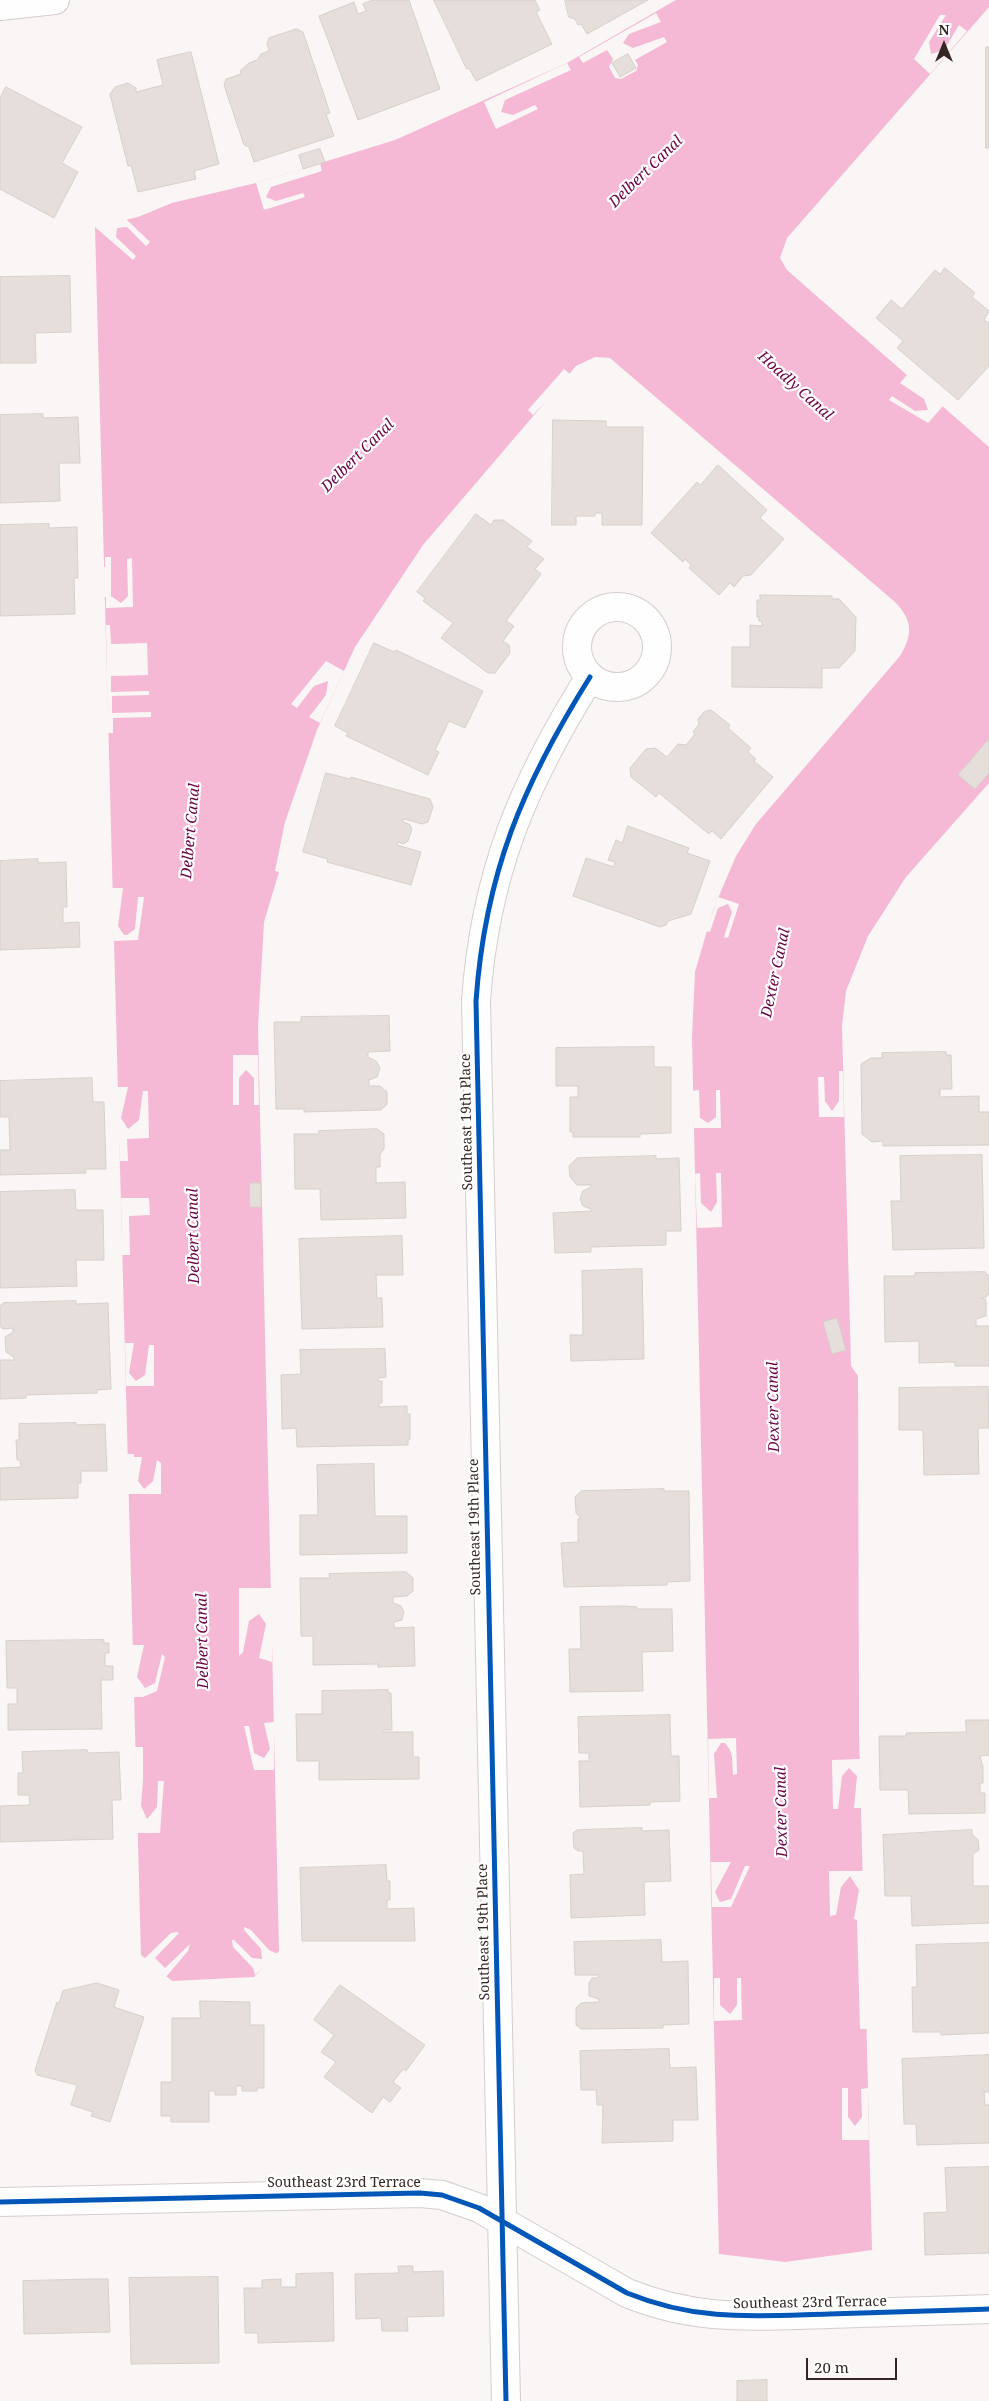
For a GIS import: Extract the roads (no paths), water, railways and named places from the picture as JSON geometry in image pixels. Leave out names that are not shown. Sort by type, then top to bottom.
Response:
[{"type":"street","points":[[0,6],[55,0]]},
{"type":"street","name":"Southeast 19th Place","points":[[506,2401],[476,1001],[478,967],[487,910],[510,830],[542,758],[590,677]]},
{"type":"street","name":"Southeast 23rd Terrace","points":[[0,2202],[420,2193],[463,2201],[501,2220],[628,2293],[648,2301],[697,2314],[740,2316],[989,2309]]},
{"type":"water","points":[[676,0],[989,0],[989,7],[787,238],[780,258],[787,270],[989,447],[989,783],[906,877],[868,936],[846,991],[842,1026],[851,1366],[858,1376],[859,1728],[872,2250],[785,2262],[719,2254],[692,1038],[695,972],[713,910],[736,856],[756,824],[900,656],[907,641],[909,628],[905,615],[895,602],[610,358],[595,357],[576,366],[423,545],[355,647],[317,730],[285,822],[275,871],[279,872],[264,922],[258,1027],[279,1951],[254,1977],[172,1981],[141,1955],[95,227],[138,217],[172,203],[256,183],[395,140],[567,63]]},
{"type":"water label","name":"Delbert Canal","points":[[646,172]]},
{"type":"water label","name":"Hoadly Canal","points":[[795,386]]},
{"type":"water label","name":"Delbert Canal","points":[[358,456]]},
{"type":"water label","name":"Delbert Canal","points":[[191,831]]},
{"type":"water label","name":"Dexter Canal","points":[[776,973]]},
{"type":"water label","name":"Delbert Canal","points":[[194,1236]]},
{"type":"water label","name":"Dexter Canal","points":[[774,1407]]},
{"type":"water label","name":"Delbert Canal","points":[[203,1641]]},
{"type":"water label","name":"Dexter Canal","points":[[782,1812]]}]
